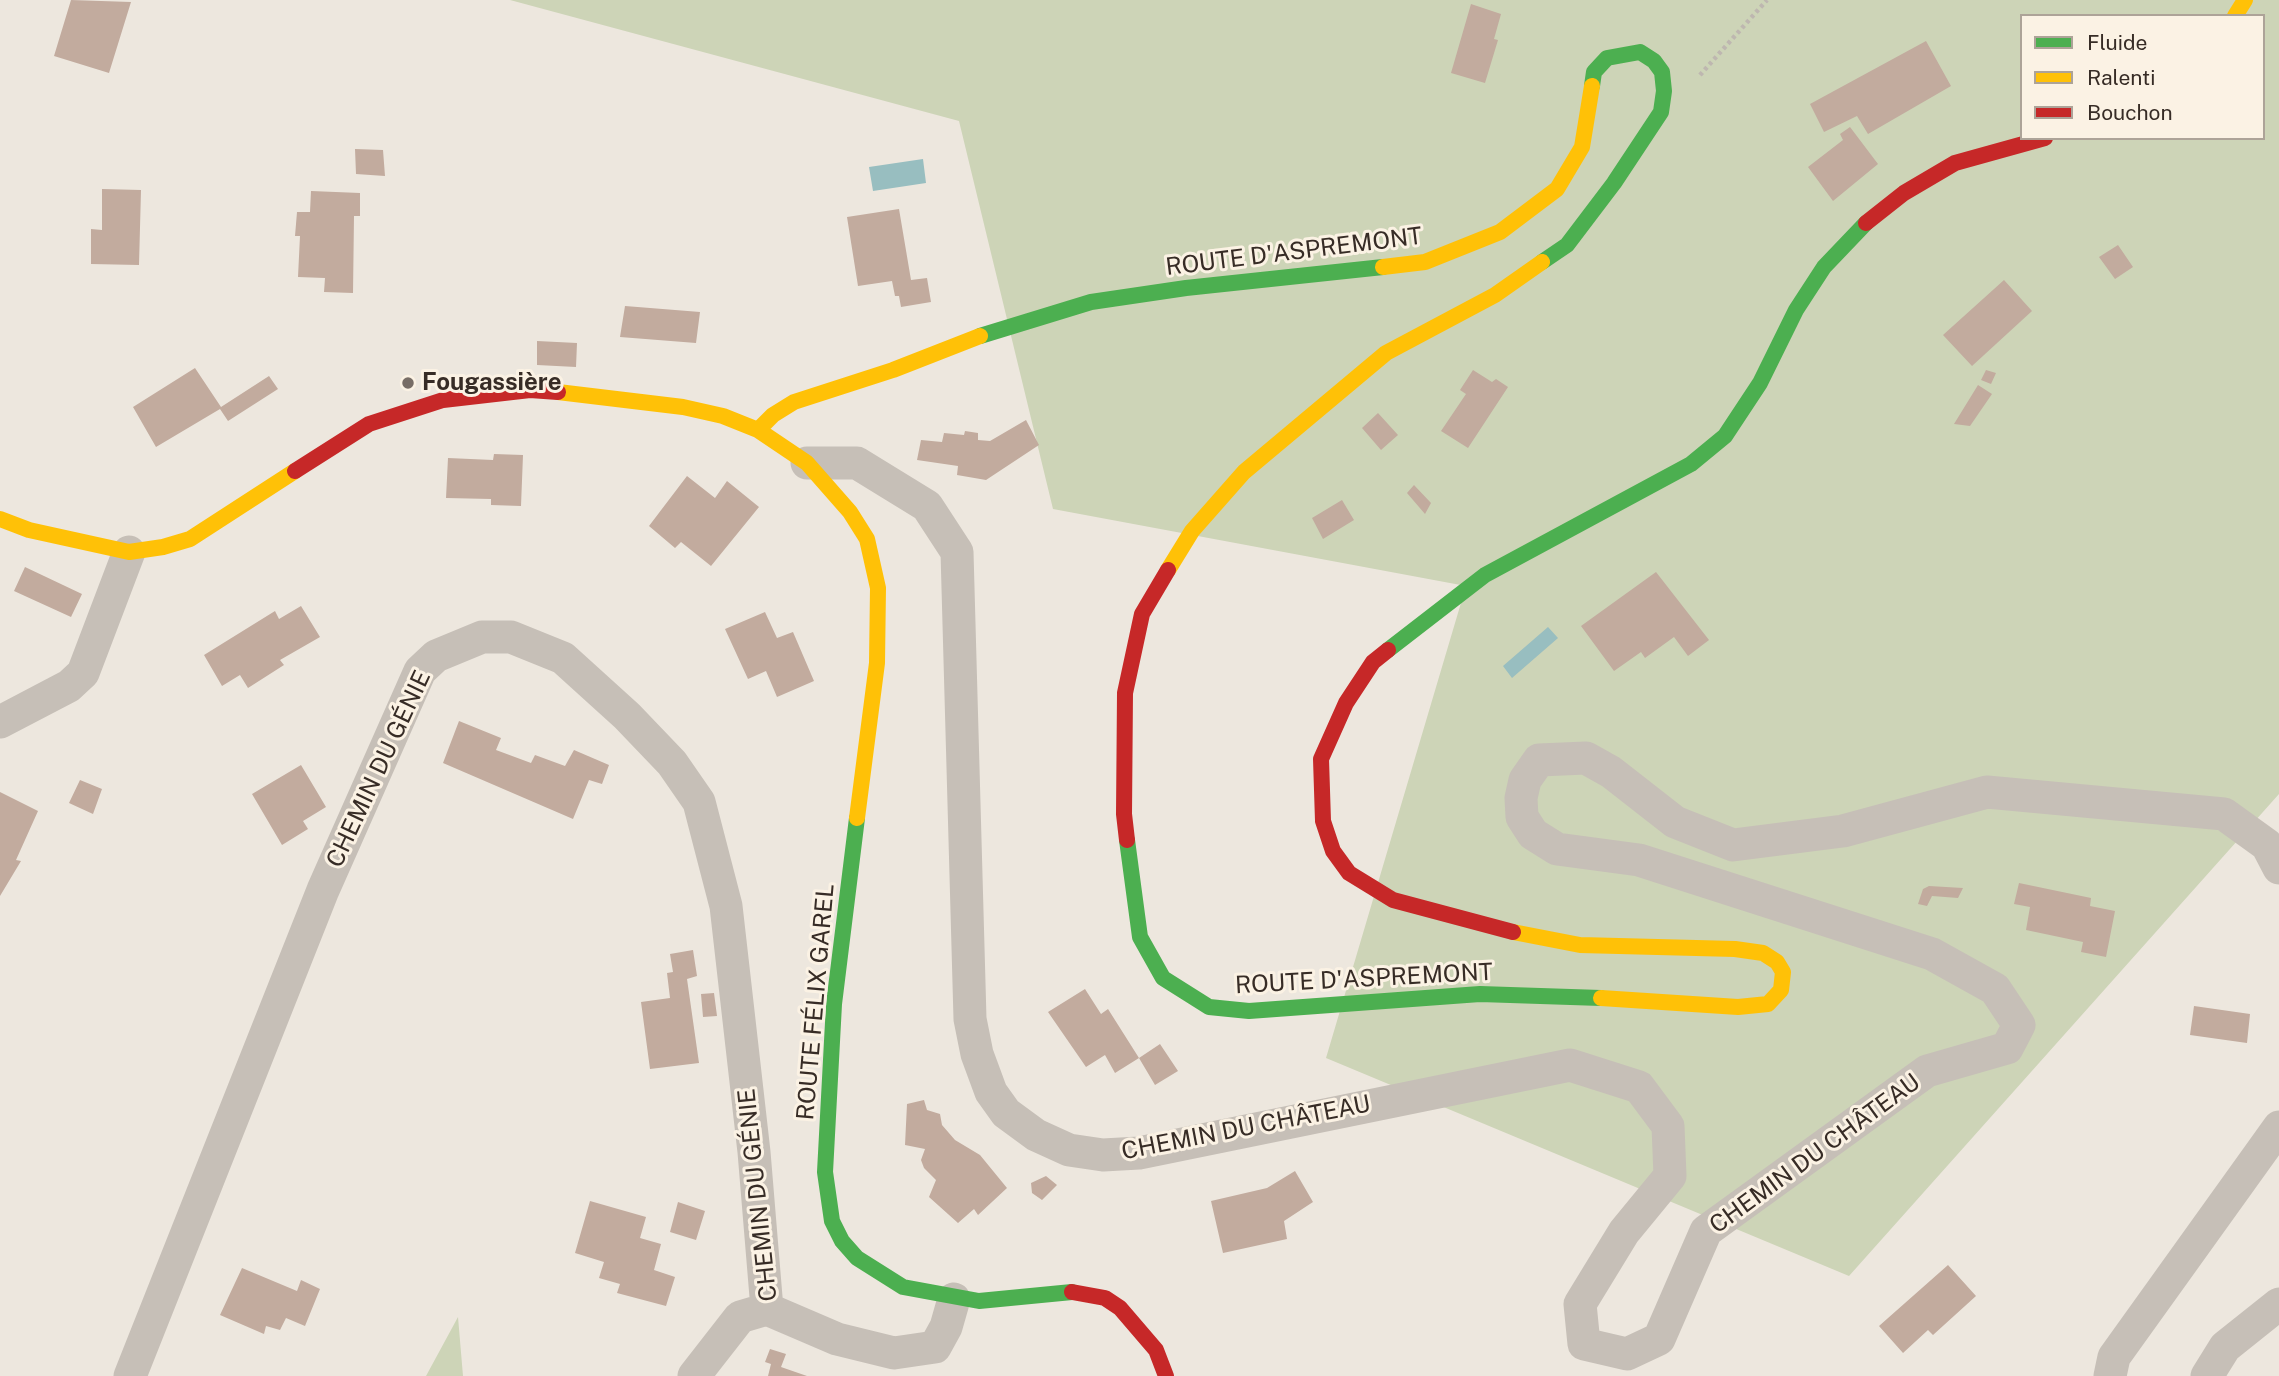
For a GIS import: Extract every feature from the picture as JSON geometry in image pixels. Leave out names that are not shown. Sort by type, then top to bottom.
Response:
[{"type":"street","name":"ROUTE D'ASPREMONT","points":[[758,430],[773,415],[794,402],[892,370],[975,337],[1091,302],[1186,288],[1425,262],[1500,232],[1557,189],[1582,146],[1594,72],[1606,58],[1622,53],[1640,52],[1654,61],[1662,72],[1664,91],[1661,112],[1614,183],[1567,245],[1495,295],[1386,353],[1244,472],[1192,531],[1142,614],[1125,693],[1124,814],[1133,898],[1140,937],[1163,978],[1209,1007],[1249,1011],[1480,994],[1673,1001],[1738,1007],[1768,1004],[1781,990],[1783,972],[1777,962],[1763,953],[1735,949],[1580,945],[1479,926],[1393,900],[1349,873],[1333,851],[1323,821],[1321,759],[1346,703],[1373,662],[1485,575],[1691,464],[1725,436],[1760,383],[1796,310],[1824,267],[1864,225],[1904,192],[1955,163],[2038,140]]},
{"type":"street","points":[[0,519],[29,530],[129,552],[190,539],[369,424],[443,400],[530,390],[587,394],[683,407],[723,416],[758,430]]},
{"type":"street","name":"ROUTE FÉLIX GAREL","points":[[758,430],[807,463],[850,512],[867,538],[878,588],[877,663],[834,1004],[826,1195],[832,1221],[842,1241],[858,1258],[903,1287],[954,1299],[979,1301],[1064,1292],[1086,1293],[1105,1298],[1120,1308],[1156,1350],[1166,1376]]},
{"type":"street","name":"CHEMIN DU CHÂTEAU","points":[[807,463],[858,463],[927,506],[957,552],[970,1019],[977,1054],[991,1092],[1006,1113],[1036,1135],[1069,1150],[1103,1155],[1139,1153],[1570,1065],[1639,1087],[1668,1125],[1671,1177],[1624,1232],[1580,1304],[1584,1343],[1627,1354],[1659,1339],[1706,1231],[1927,1072],[2007,1048],[2019,1025],[1995,989],[1933,954],[1639,860],[1558,849],[1533,834],[1522,817],[1521,798],[1525,779],[1539,760],[1586,758],[1612,772],[1675,822],[1733,845],[1843,831],[1987,792],[2224,814],[2267,845],[2279,868]]},
{"type":"street","points":[[0,722],[69,686],[83,673],[129,552]]},
{"type":"street","name":"CHEMIN DU GÉNIE","points":[[130,1376],[323,890],[420,671],[436,656],[482,637],[511,637],[563,658],[627,716],[671,763],[699,802],[726,906],[754,1152],[766,1309],[837,1339],[894,1353],[935,1347],[946,1327],[954,1299]]},
{"type":"street","points":[[2110,1376],[2114,1357],[2279,1127]]},
{"type":"street","points":[[2207,1376],[2225,1347],[2279,1304]]},
{"type":"street","points":[[694,1376],[740,1317],[766,1309]]},
{"type":"path","points":[[1698,77],[1767,0]]},
{"type":"green space","points":[[510,0],[2279,0],[2279,794],[1849,1276],[1326,1058],[1466,586],[1053,509],[959,121]]},
{"type":"green space","points":[[458,1317],[463,1376],[426,1376]]},
{"type":"water","points":[[923,159],[926,183],[873,191],[869,167]]},
{"type":"water","points":[[1548,627],[1558,638],[1512,678],[1503,666]]},
{"type":"building","points":[[71,0],[131,2],[109,73],[54,56]]},
{"type":"building","points":[[1471,4],[1501,14],[1494,39],[1498,40],[1485,83],[1451,73]]},
{"type":"building","points":[[1926,41],[1951,86],[1868,134],[1857,116],[1824,132],[1810,104]]},
{"type":"building","points":[[1850,127],[1878,164],[1833,201],[1808,167],[1843,140],[1840,134]]},
{"type":"building","points":[[355,149],[383,150],[385,176],[356,174]]},
{"type":"building","points":[[102,189],[141,190],[139,265],[91,264],[91,229],[102,230]]},
{"type":"building","points":[[311,191],[360,193],[360,216],[354,216],[353,293],[324,292],[325,278],[298,277],[300,236],[295,236],[297,212],[310,212]]},
{"type":"building","points":[[899,209],[911,280],[927,278],[931,302],[901,307],[892,281],[858,286],[847,217]]},
{"type":"building","points":[[2118,245],[2133,267],[2115,279],[2099,257]]},
{"type":"building","points":[[2004,280],[2032,311],[1972,366],[1943,335]]},
{"type":"building","points":[[625,306],[700,312],[696,343],[620,337]]},
{"type":"building","points":[[537,341],[577,343],[576,367],[537,365]]},
{"type":"building","points":[[195,368],[221,407],[269,376],[278,389],[228,421],[220,409],[156,447],[133,407]]},
{"type":"building","points":[[1473,370],[1492,382],[1496,379],[1508,387],[1468,448],[1441,431],[1466,394],[1460,390]]},
{"type":"building","points":[[1986,370],[1996,373],[1991,384],[1981,380]]},
{"type":"building","points":[[1978,385],[1992,394],[1970,426],[1954,424]]},
{"type":"building","points":[[1378,413],[1398,435],[1381,450],[1362,428]]},
{"type":"building","points":[[1026,420],[1039,445],[986,480],[957,475],[958,466],[917,460],[921,440],[942,442],[944,433],[964,435],[965,431],[978,433],[978,440],[990,441]]},
{"type":"building","points":[[494,454],[523,455],[521,506],[491,505],[491,499],[446,498],[448,458],[493,460]]},
{"type":"building","points":[[687,476],[715,498],[727,481],[759,507],[711,566],[681,542],[675,548],[649,526]]},
{"type":"building","points":[[1414,485],[1431,503],[1425,514],[1407,493]]},
{"type":"building","points":[[1342,500],[1354,520],[1323,539],[1312,518]]},
{"type":"building","points":[[25,567],[82,594],[71,617],[14,591]]},
{"type":"building","points":[[1656,572],[1709,640],[1688,656],[1674,637],[1645,658],[1641,652],[1614,671],[1581,626]]},
{"type":"building","points":[[301,606],[320,637],[280,660],[284,665],[248,688],[240,675],[222,686],[204,655],[275,611],[279,619]]},
{"type":"building","points":[[765,612],[777,638],[793,632],[814,681],[777,697],[766,671],[748,679],[725,629]]},
{"type":"building","points":[[459,721],[501,738],[496,750],[531,763],[535,755],[565,766],[574,750],[609,765],[602,784],[589,780],[573,819],[443,763]]},
{"type":"building","points":[[301,765],[326,807],[303,821],[308,829],[282,845],[252,794]]},
{"type":"building","points":[[80,780],[102,789],[93,814],[69,803]]},
{"type":"building","points":[[0,792],[38,811],[16,860],[21,861],[0,896]]},
{"type":"building","points":[[2019,883],[2091,898],[2090,906],[2115,911],[2106,957],[2081,952],[2083,942],[2026,930],[2030,907],[2014,904]]},
{"type":"building","points":[[1929,886],[1963,888],[1958,898],[1932,896],[1927,906],[1918,904],[1923,889]]},
{"type":"building","points":[[693,950],[697,976],[687,979],[699,1063],[650,1069],[641,1002],[670,998],[667,973],[673,972],[670,954]]},
{"type":"building","points":[[1085,989],[1101,1014],[1108,1009],[1139,1058],[1115,1073],[1105,1055],[1086,1067],[1048,1012]]},
{"type":"building","points":[[714,993],[717,1016],[703,1017],[701,994]]},
{"type":"building","points":[[2194,1006],[2250,1014],[2247,1043],[2190,1035]]},
{"type":"building","points":[[1160,1044],[1178,1071],[1155,1085],[1139,1058]]},
{"type":"building","points":[[924,1100],[927,1110],[940,1114],[942,1125],[955,1140],[980,1155],[1007,1188],[978,1215],[974,1209],[958,1223],[929,1197],[936,1180],[924,1168],[921,1160],[925,1149],[905,1145],[907,1104]]},
{"type":"building","points":[[1295,1171],[1313,1202],[1284,1221],[1287,1239],[1223,1253],[1211,1201],[1267,1188]]},
{"type":"building","points":[[1046,1176],[1057,1185],[1042,1200],[1032,1193],[1031,1183]]},
{"type":"building","points":[[590,1201],[646,1217],[640,1238],[661,1244],[654,1270],[675,1277],[666,1306],[617,1293],[620,1284],[599,1278],[604,1262],[575,1253]]},
{"type":"building","points":[[678,1202],[705,1211],[696,1240],[670,1232]]},
{"type":"building","points":[[1948,1265],[1976,1296],[1933,1335],[1928,1330],[1903,1353],[1879,1326]]},
{"type":"building","points":[[242,1268],[297,1291],[301,1280],[320,1289],[305,1326],[286,1318],[280,1330],[266,1326],[264,1334],[220,1315]]},
{"type":"building","points":[[770,1349],[786,1354],[781,1367],[807,1376],[768,1376],[771,1364],[765,1362]]},
{"type":"traffic: fast","points":[[1542,262],[1567,245],[1614,183],[1661,112],[1664,91],[1662,72],[1654,61],[1640,52],[1607,58],[1594,72],[1592,86]]},
{"type":"traffic: fast","points":[[1388,650],[1485,575],[1691,464],[1725,436],[1760,383],[1796,310],[1824,267],[1866,223]]},
{"type":"traffic: fast","points":[[980,336],[1091,302],[1186,288],[1383,267]]},
{"type":"traffic: fast","points":[[857,818],[834,1004],[825,1172],[832,1221],[842,1241],[857,1258],[903,1287],[979,1301],[1072,1292]]},
{"type":"traffic: fast","points":[[1127,840],[1140,937],[1163,978],[1209,1007],[1249,1011],[1480,994],[1601,998]]},
{"type":"traffic: slow","points":[[2236,14],[2245,0]]},
{"type":"traffic: slow","points":[[1383,267],[1425,262],[1500,232],[1557,189],[1582,147],[1592,86]]},
{"type":"traffic: slow","points":[[1168,570],[1192,531],[1244,472],[1386,353],[1495,295],[1542,262]]},
{"type":"traffic: slow","points":[[558,392],[683,407],[723,416],[758,430],[773,415],[794,402],[893,370],[980,336]]},
{"type":"traffic: slow","points":[[758,430],[807,463],[850,512],[867,539],[878,588],[877,663],[857,818]]},
{"type":"traffic: slow","points":[[0,519],[29,530],[129,552],[163,547],[190,539],[295,471]]},
{"type":"traffic: slow","points":[[1513,932],[1580,945],[1735,949],[1763,953],[1777,962],[1783,972],[1781,990],[1768,1004],[1738,1007],[1601,998]]},
{"type":"traffic: jam","points":[[1866,223],[1904,193],[1955,163],[2038,140]]},
{"type":"traffic: jam","points":[[295,471],[369,424],[443,400],[530,390],[558,392]]},
{"type":"traffic: jam","points":[[1127,840],[1124,814],[1125,693],[1142,614],[1168,570]]},
{"type":"traffic: jam","points":[[1388,650],[1373,662],[1346,703],[1321,759],[1323,821],[1333,851],[1349,873],[1393,900],[1513,932]]},
{"type":"traffic: jam","points":[[1072,1292],[1105,1298],[1120,1308],[1156,1350],[1166,1376]]},
{"type":"place","name":"Fougassière","points":[[408,383]]}]
